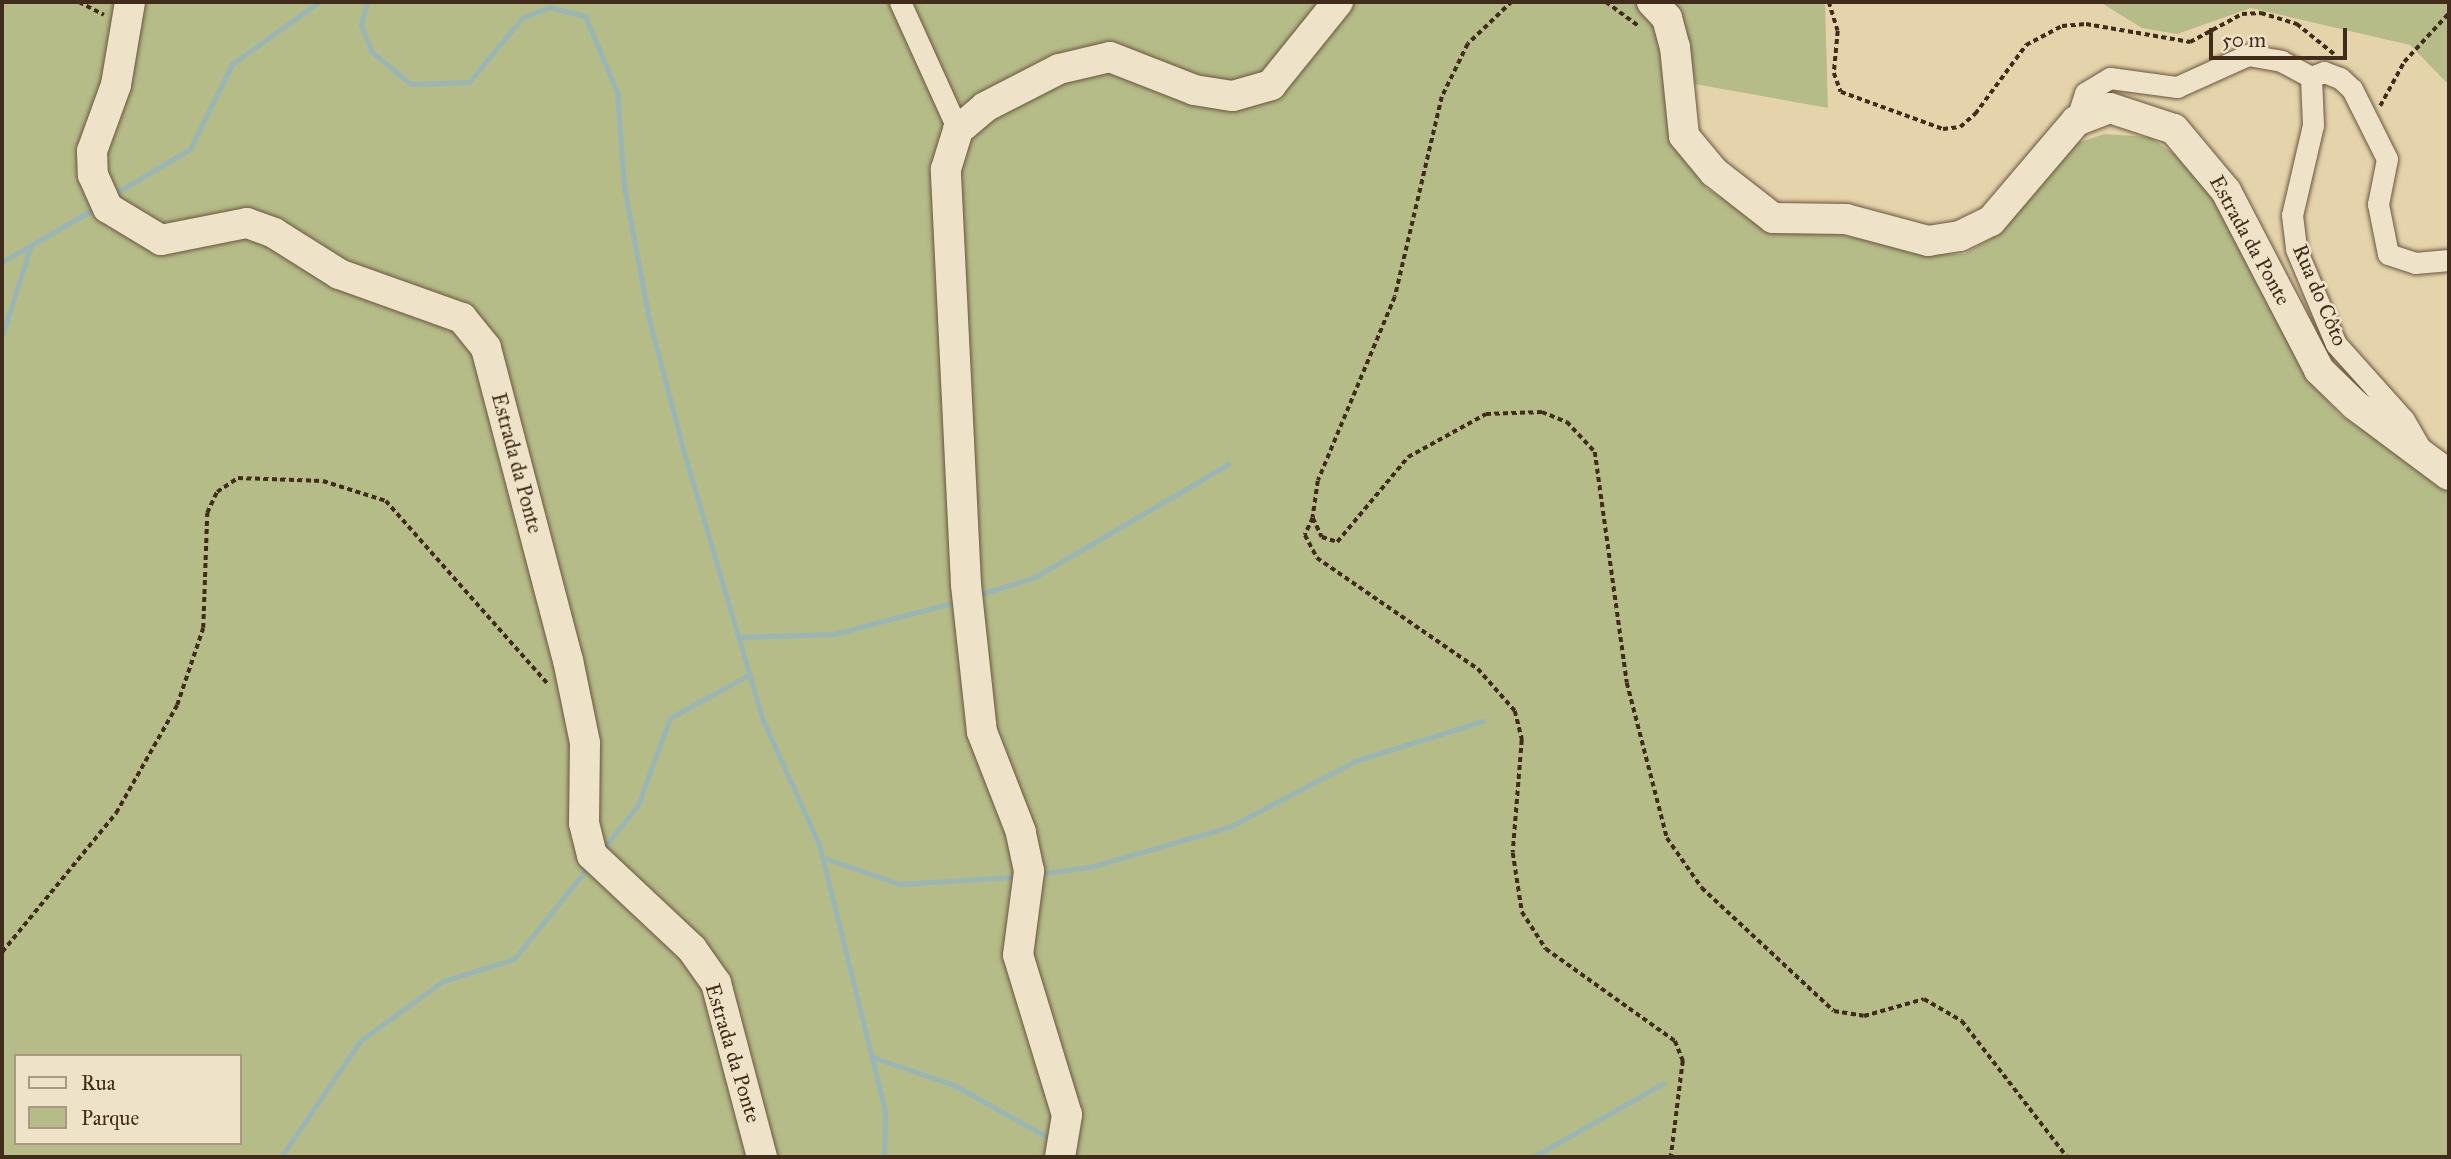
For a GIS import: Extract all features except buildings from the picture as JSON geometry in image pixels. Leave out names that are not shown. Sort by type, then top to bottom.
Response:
[{"type":"street","name":"Estrada da Ponte","points":[[130,2],[116,85],[92,151],[93,175],[108,208],[162,240],[247,223],[274,233],[339,274],[462,318],[486,348],[568,660],[585,743],[584,823],[593,855],[692,949],[716,983],[762,1157]]},
{"type":"street","points":[[900,2],[958,130]]},
{"type":"street","points":[[1060,1157],[1065,1104],[1018,955],[1029,871],[1021,832],[982,732],[966,584],[946,169],[958,130],[985,107],[1059,69],[1110,57],[1194,90],[1233,96],[1271,85],[1338,2]]},
{"type":"street","name":"Estrada da Ponte","points":[[1652,2],[1667,18],[1675,47],[1684,136],[1714,172],[1773,218],[1846,219],[1928,241],[1960,236],[1991,220],[2076,121],[2110,108],[2150,116],[2203,156],[2319,370],[2354,405],[2419,446],[2449,475]]},
{"type":"street","points":[[2076,121],[2085,93],[2110,78],[2177,87],[2261,55],[2311,77],[2324,72],[2353,89],[2387,159],[2378,204],[2388,254],[2415,263],[2449,260]]},
{"type":"street","name":"Rua do Côto","points":[[2311,77],[2313,125],[2292,215],[2296,248],[2336,344],[2404,420],[2419,446]]},
{"type":"path","points":[[1512,2],[1468,44],[1442,97],[1395,297],[1318,481],[1312,518],[1305,536],[1317,558],[1478,669],[1515,711],[1522,740],[1513,853],[1522,912],[1546,949],[1675,1041],[1683,1060],[1671,1157]]},
{"type":"path","points":[[1606,2],[1645,32]]},
{"type":"path","points":[[1829,2],[1838,31],[1834,73],[1841,92],[1943,129],[1960,127],[1975,114],[2026,45],[2063,26],[2110,27],[2179,42],[2242,14],[2281,17],[2325,44],[2347,69],[2353,89]]},
{"type":"path","points":[[2370,126],[2404,62],[2449,13]]},
{"type":"path","points":[[1312,518],[1322,537],[1337,542],[1408,457],[1486,414],[1542,412],[1566,422],[1595,452],[1627,682],[1667,838],[1702,888],[1834,1011],[1864,1016],[1924,999],[1962,1020],[2067,1157]]},
{"type":"path","points":[[2,952],[116,813],[177,705],[203,628],[207,513],[217,492],[238,478],[332,483],[386,501],[557,698]]},
{"type":"green space","points":[[2,2],[1825,2],[1828,108],[1667,79],[1689,164],[1707,189],[1759,218],[1930,253],[1964,254],[1991,239],[2072,145],[2104,134],[2149,137],[2184,160],[2212,189],[2305,375],[2340,415],[2434,475],[2449,493],[2449,1157],[2,1157]]},
{"type":"green space","points":[[2100,2],[2449,2],[2449,85],[2410,45],[2251,8],[2177,34],[2142,28]]},
{"type":"waterway","points":[[119,191],[190,149],[232,64],[319,2]]},
{"type":"waterway","points":[[367,2],[361,25],[372,52],[411,84],[469,82],[522,18],[549,7],[585,16],[617,92],[624,186],[649,319],[683,449],[762,718],[819,844],[885,1111],[884,1157]]},
{"type":"waterway","points":[[2,262],[92,210]]},
{"type":"waterway","points":[[2,336],[30,248]]},
{"type":"waterway","points":[[984,593],[1035,577],[1228,464]]},
{"type":"waterway","points":[[740,637],[834,634],[952,603]]},
{"type":"waterway","points":[[606,845],[638,805],[670,718],[750,674]]},
{"type":"waterway","points":[[1045,873],[1090,867],[1229,827],[1355,761],[1483,721]]},
{"type":"waterway","points":[[822,857],[899,884],[1012,877]]},
{"type":"waterway","points":[[281,1157],[360,1041],[443,981],[514,959],[585,871]]},
{"type":"waterway","points":[[872,1057],[954,1085],[1047,1137]]},
{"type":"waterway","points":[[1533,1157],[1664,1083]]}]
